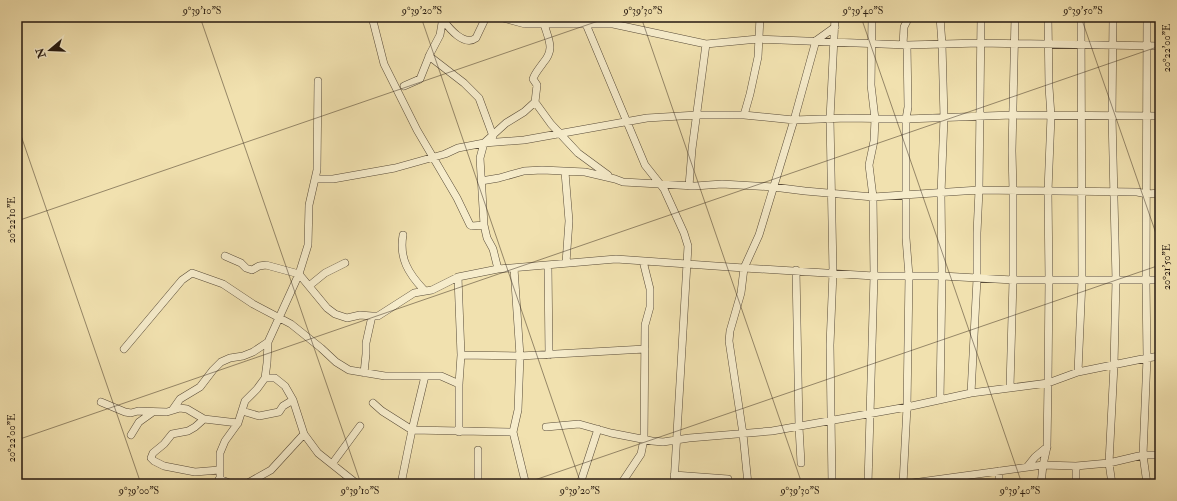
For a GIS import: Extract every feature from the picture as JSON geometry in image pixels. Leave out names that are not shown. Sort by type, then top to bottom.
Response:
[{"type":"street","points":[[372,17],[384,64],[417,130],[457,198],[470,225],[484,225]]},
{"type":"street","points":[[443,18],[455,34],[469,40],[474,40],[486,17]]},
{"type":"street","points":[[499,17],[525,24],[584,20],[614,20],[706,44],[758,39],[905,45],[1015,43],[1160,46]]},
{"type":"street","points":[[744,116],[758,57],[760,17]]},
{"type":"street","points":[[832,484],[830,345],[833,272],[830,118],[835,17]]},
{"type":"street","points":[[868,484],[874,276],[873,197],[869,165],[873,145],[874,119],[871,85],[872,17]]},
{"type":"street","points":[[909,17],[904,27],[908,107],[906,119],[906,238],[908,276],[907,407],[904,484],[930,483],[1043,465],[1076,466],[1109,463],[1143,456],[1160,455]]},
{"type":"street","points":[[940,17],[944,118],[941,193],[942,276],[940,400]]},
{"type":"street","points":[[971,393],[977,279],[981,17]]},
{"type":"street","points":[[1010,388],[1013,280],[1012,115],[1015,17]]},
{"type":"street","points":[[1041,484],[1046,448],[1048,383],[1048,191],[1051,116],[1048,17]]},
{"type":"street","points":[[1078,372],[1082,280],[1080,17]]},
{"type":"street","points":[[1112,484],[1109,463],[1114,365],[1116,280],[1112,116],[1114,17]]},
{"type":"street","points":[[1146,484],[1143,456],[1147,358],[1147,17]]},
{"type":"street","points":[[404,86],[420,79],[429,56],[440,35],[443,18]]},
{"type":"street","points":[[584,20],[645,165],[664,189],[684,233],[688,246],[674,484]]},
{"type":"street","points":[[498,269],[493,249],[487,238],[484,225],[480,158],[484,143],[506,123],[524,112],[535,102],[537,85],[533,79],[534,75],[551,50],[547,22]]},
{"type":"street","points":[[814,42],[835,27]]},
{"type":"street","points":[[748,484],[743,434],[729,341],[730,331],[741,293],[744,268],[759,235],[794,120],[815,44],[814,42]]},
{"type":"street","points":[[689,186],[692,149],[706,44]]},
{"type":"street","points":[[429,56],[464,83],[479,98],[492,136]]},
{"type":"street","points":[[232,484],[219,482],[220,453],[225,441],[238,423],[245,401],[265,378],[268,342],[299,274],[308,245],[310,205],[317,170],[318,81]]},
{"type":"street","points":[[535,102],[551,124],[578,153],[611,178]]},
{"type":"street","points":[[315,179],[333,179],[395,168],[445,154],[458,148],[484,143],[524,140],[626,120],[697,114],[794,120],[830,118],[906,119],[1012,115],[1160,116]]},
{"type":"street","points":[[481,181],[524,171],[542,170],[585,172],[623,182],[689,186],[722,184],[773,187],[873,197],[979,190],[1081,192],[1114,191],[1138,192],[1146,194],[1160,193]]},
{"type":"street","points":[[565,172],[569,221],[566,263]]},
{"type":"street","points":[[403,235],[401,246],[402,257],[415,281],[424,290]]},
{"type":"street","points":[[225,256],[241,263],[249,270],[266,265],[299,274],[327,308],[335,314],[347,318],[360,315],[378,316],[414,293],[424,290],[432,290],[458,277],[498,269],[616,259],[744,268],[833,272],[874,276],[942,276],[1013,280],[1160,280]]},
{"type":"street","points":[[621,484],[641,454],[644,439],[645,325],[650,306],[650,289],[643,260]]},
{"type":"street","points":[[309,286],[325,273],[345,263]]},
{"type":"street","points":[[548,265],[549,355]]},
{"type":"street","points":[[514,268],[520,356],[518,410],[513,432],[525,481],[524,484]]},
{"type":"street","points":[[796,270],[801,463]]},
{"type":"street","points":[[124,349],[182,280],[192,274],[223,284],[253,304],[280,317],[302,333],[336,362],[349,370],[385,376],[441,376],[459,384]]},
{"type":"street","points":[[458,277],[461,355],[459,384],[459,432]]},
{"type":"street","points":[[364,373],[366,343],[372,316]]},
{"type":"street","points":[[173,409],[180,400],[200,387],[221,362],[253,352],[268,342]]},
{"type":"street","points":[[461,355],[520,356],[645,349]]},
{"type":"street","points":[[546,427],[579,424],[611,433],[663,442],[724,434],[743,434],[799,427],[907,407],[971,393],[1048,383],[1078,372],[1160,356]]},
{"type":"street","points":[[401,484],[424,376]]},
{"type":"street","points":[[265,378],[275,378],[285,386],[293,400],[304,434],[318,453],[357,484]]},
{"type":"street","points":[[242,411],[259,416],[279,412],[283,406],[293,400]]},
{"type":"street","points":[[101,402],[125,412],[167,412],[180,408],[187,409],[204,419],[238,423]]},
{"type":"street","points":[[373,403],[390,417],[401,422],[412,430],[513,432]]},
{"type":"street","points":[[131,435],[139,422],[153,412]]},
{"type":"street","points":[[204,419],[188,431],[172,434],[164,444],[153,453],[151,458],[164,466],[195,472],[220,470]]},
{"type":"street","points":[[332,464],[360,426]]},
{"type":"street","points":[[580,484],[598,429]]},
{"type":"street","points":[[250,484],[271,470],[304,434]]},
{"type":"street","points":[[1027,467],[1046,448]]},
{"type":"street","points":[[478,450],[478,484]]},
{"type":"street","points":[[1076,466],[1076,484]]},
{"type":"street","points":[[998,484],[999,471]]},
{"type":"street","points":[[674,475],[728,479]]}]
